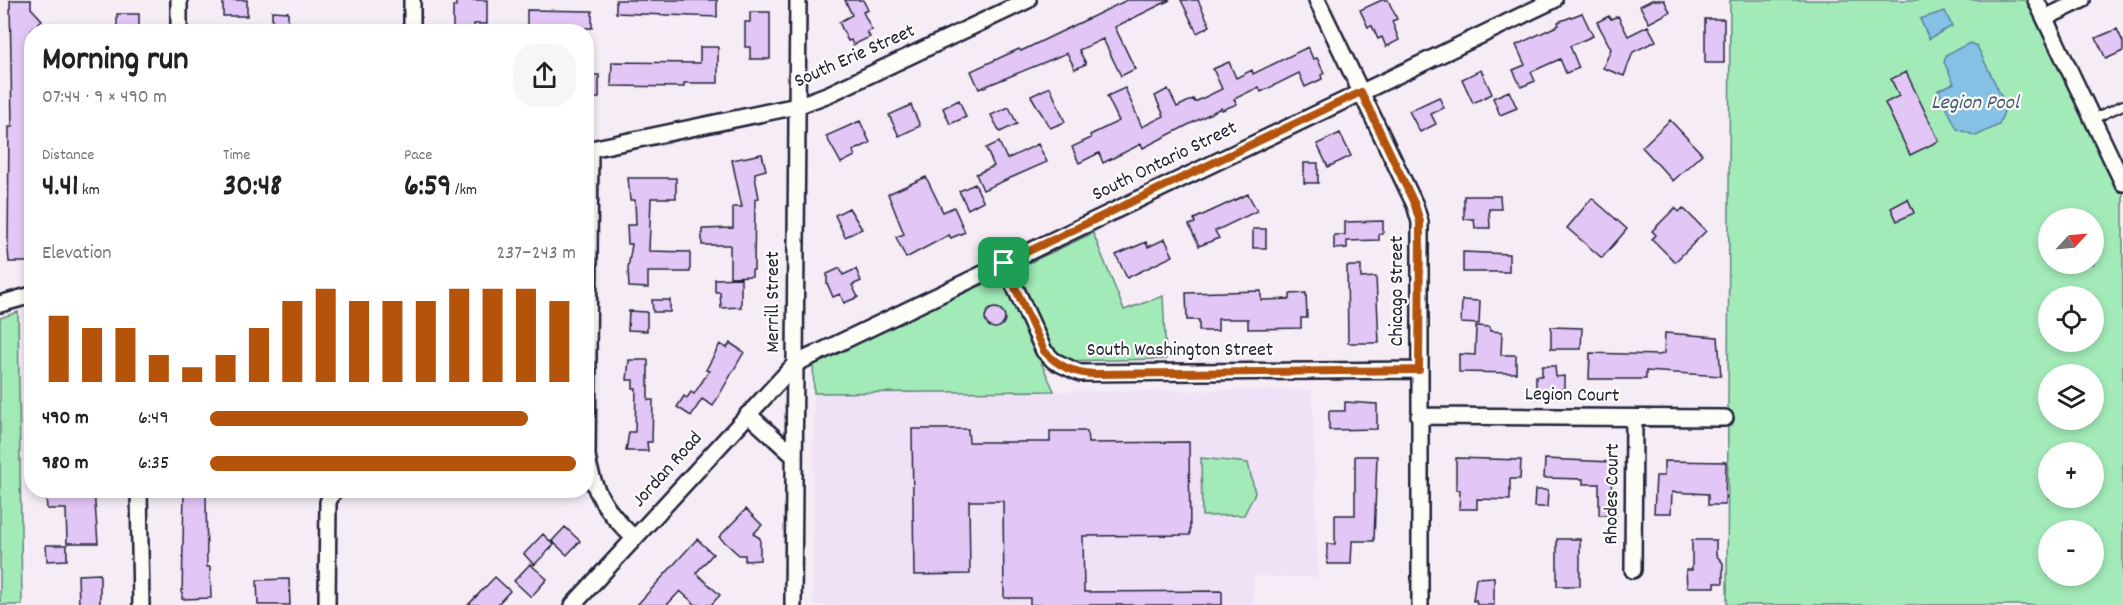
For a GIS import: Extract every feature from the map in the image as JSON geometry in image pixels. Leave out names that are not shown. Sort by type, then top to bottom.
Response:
[{"type":"street","points":[[179,0],[179,24]]},
{"type":"street","points":[[412,0],[412,24]]},
{"type":"street","name":"Merrill Street","points":[[794,605],[798,0]]},
{"type":"street","name":"South Erie Street","points":[[594,149],[797,106],[829,94],[1028,0]]},
{"type":"street","name":"Chicago Street","points":[[1317,0],[1415,205],[1420,222],[1419,605]]},
{"type":"street","name":"South Ontario Street","points":[[795,364],[1554,0]]},
{"type":"street","points":[[2036,0],[2123,183]]},
{"type":"street","points":[[2045,18],[2082,0]]},
{"type":"street","name":"South Washington Street","points":[[1004,263],[1044,351],[1054,362],[1080,373],[1419,370]]},
{"type":"street","points":[[0,304],[24,297]]},
{"type":"street","name":"Jordan Road","points":[[573,605],[795,364]]},
{"type":"street","points":[[748,414],[794,456]]},
{"type":"street","name":"Legion Court","points":[[1419,416],[1725,418]]},
{"type":"street","name":"Rhodes Court","points":[[1633,570],[1634,418]]},
{"type":"street","points":[[594,486],[602,504],[634,538]]},
{"type":"street","points":[[139,498],[141,605]]},
{"type":"street","points":[[327,605],[328,502],[330,498]]},
{"type":"lane","points":[[2093,119],[2123,105]]},
{"type":"shaded area","points":[[1312,390],[1318,577],[1254,576],[1253,605],[813,605],[814,393]]},
{"type":"green space","points":[[1730,0],[2036,0],[2123,183],[2123,605],[1727,605]]},
{"type":"green space","points":[[1093,233],[1124,310],[1163,296],[1166,359],[1057,361],[1016,269]]},
{"type":"green space","points":[[1002,276],[1054,391],[814,393],[813,361]]},
{"type":"green space","points":[[18,312],[22,605],[0,605],[0,318]]},
{"type":"green space","points":[[1201,458],[1248,463],[1255,493],[1244,515],[1202,516]]},
{"type":"water","points":[[1945,11],[1952,26],[1929,39],[1920,19]]},
{"type":"water","name":"Legion Pool","points":[[1970,43],[1977,46],[2006,106],[1999,125],[1976,136],[1957,129],[1938,90],[1954,83],[1944,62],[1947,54]]},
{"type":"building","points":[[10,0],[31,0],[31,8],[42,20],[38,24],[24,24],[24,262],[9,262],[9,127],[12,127]]},
{"type":"building","points":[[223,0],[247,0],[247,16],[223,16]]},
{"type":"building","points":[[456,0],[487,0],[487,24],[453,24],[453,6],[456,6]]},
{"type":"building","points":[[616,0],[717,0],[717,17],[616,13]]},
{"type":"building","points":[[845,0],[863,0],[868,10],[863,12],[872,30],[867,32],[870,37],[853,45],[851,40],[848,41],[839,22],[852,15]]},
{"type":"building","points":[[1127,0],[1170,0],[1115,27],[1135,69],[1121,76],[1103,39],[1079,50],[1086,64],[1075,69],[1067,53],[979,89],[971,71],[1019,49],[1021,51]]},
{"type":"building","points":[[1181,0],[1198,0],[1210,26],[1197,33]]},
{"type":"building","points":[[1382,0],[1388,0],[1397,19],[1392,21],[1399,40],[1386,47],[1382,37],[1378,39],[1372,26],[1368,27],[1360,10]]},
{"type":"building","points":[[1652,0],[1664,0],[1670,12],[1649,23],[1640,6]]},
{"type":"building","points":[[527,10],[592,11],[592,24],[527,24]]},
{"type":"building","points":[[272,11],[288,12],[288,24],[272,24]]},
{"type":"building","points":[[750,12],[770,12],[770,59],[750,59],[750,47],[745,47],[745,22],[750,22]]},
{"type":"building","points":[[1582,13],[1593,36],[1570,46],[1579,68],[1566,73],[1560,59],[1531,72],[1535,81],[1521,87],[1513,70],[1525,65],[1516,45],[1559,25],[1558,22]]},
{"type":"building","points":[[117,14],[139,14],[139,24],[117,24]]},
{"type":"building","points":[[1609,16],[1611,19],[1618,16],[1628,36],[1648,26],[1656,41],[1633,52],[1624,76],[1603,68],[1611,49],[1597,22]]},
{"type":"building","points":[[1705,19],[1724,19],[1724,63],[1705,63]]},
{"type":"building","points":[[2117,29],[2123,42],[2123,51],[2106,59],[2096,38]]},
{"type":"building","points":[[700,47],[718,47],[718,83],[684,83],[684,87],[611,86],[612,62],[700,63]]},
{"type":"building","points":[[1308,47],[1313,59],[1317,58],[1324,73],[1321,75],[1322,79],[1305,87],[1299,73],[1261,92],[1259,87],[1234,99],[1237,104],[1222,110],[1221,108],[1143,148],[1141,144],[1103,163],[1099,153],[1079,163],[1072,147],[1119,121],[1107,96],[1125,88],[1142,127],[1164,116],[1155,96],[1168,89],[1177,107],[1193,99],[1195,102],[1222,89],[1213,69],[1229,62],[1236,78],[1252,70],[1253,74]]},
{"type":"building","points":[[1481,70],[1492,94],[1473,103],[1462,79]]},
{"type":"building","points":[[1906,72],[1939,141],[1910,155],[1885,103],[1899,96],[1891,79]]},
{"type":"building","points":[[594,75],[599,75],[599,98],[594,98]]},
{"type":"building","points":[[1050,87],[1065,122],[1050,128],[1031,96]]},
{"type":"building","points":[[1509,91],[1517,108],[1500,115],[1493,98]]},
{"type":"building","points":[[1439,97],[1444,108],[1431,114],[1436,124],[1420,132],[1409,111]]},
{"type":"building","points":[[959,100],[966,117],[950,124],[943,108]]},
{"type":"building","points":[[911,105],[920,126],[899,136],[889,115]]},
{"type":"building","points":[[1009,107],[1017,124],[1000,132],[991,115]]},
{"type":"building","points":[[1670,120],[1702,154],[1673,181],[1642,147]]},
{"type":"building","points":[[860,121],[870,143],[853,151],[855,156],[841,163],[826,136]]},
{"type":"building","points":[[1340,133],[1351,156],[1328,167],[1317,144]]},
{"type":"building","points":[[999,142],[1007,159],[1038,144],[1047,162],[983,190],[976,174],[994,166],[986,148]]},
{"type":"building","points":[[762,154],[766,170],[755,173],[759,198],[755,199],[754,270],[752,270],[752,276],[730,277],[730,245],[702,245],[702,229],[733,228],[733,207],[742,207],[732,160]]},
{"type":"building","points":[[1304,163],[1318,163],[1318,183],[1304,183]]},
{"type":"building","points":[[926,177],[943,212],[954,207],[965,232],[951,238],[949,235],[906,258],[896,237],[904,234],[888,194]]},
{"type":"building","points":[[628,178],[676,178],[676,198],[651,198],[649,251],[690,252],[690,272],[648,272],[648,288],[629,287],[628,268],[632,244],[628,244],[627,225],[636,225],[635,200],[630,200]]},
{"type":"building","points":[[975,184],[983,201],[968,209],[959,191]]},
{"type":"building","points":[[1248,194],[1257,211],[1215,231],[1219,238],[1199,246],[1189,225],[1195,223],[1194,219]]},
{"type":"building","points":[[1464,196],[1500,196],[1501,209],[1489,209],[1490,228],[1475,228],[1474,219],[1464,219]]},
{"type":"building","points":[[1592,198],[1627,229],[1602,258],[1567,228]]},
{"type":"building","points":[[1908,199],[1914,213],[1897,221],[1891,208]]},
{"type":"building","points":[[849,208],[862,229],[845,237],[835,215]]},
{"type":"building","points":[[1675,208],[1679,212],[1683,208],[1706,231],[1675,262],[1652,239],[1656,235],[1652,231]]},
{"type":"building","points":[[1383,221],[1383,234],[1379,234],[1379,240],[1347,241],[1347,248],[1334,249],[1334,235],[1345,235],[1345,222]]},
{"type":"building","points":[[1253,229],[1266,229],[1266,248],[1253,248]]},
{"type":"building","points":[[1165,239],[1173,256],[1127,278],[1116,255],[1146,242],[1148,247]]},
{"type":"building","points":[[1463,252],[1509,254],[1509,272],[1463,272]]},
{"type":"building","points":[[1347,266],[1361,266],[1361,278],[1376,277],[1379,343],[1348,343]]},
{"type":"building","points":[[840,268],[843,275],[856,269],[861,281],[852,285],[858,297],[844,303],[840,294],[833,297],[827,283],[827,274]]},
{"type":"building","points":[[741,278],[741,307],[721,308],[720,292],[715,292],[715,279]]},
{"type":"building","points":[[1261,291],[1261,300],[1290,299],[1290,294],[1306,293],[1307,318],[1301,318],[1301,328],[1248,329],[1248,319],[1218,319],[1218,331],[1199,331],[1199,320],[1187,320],[1186,293]]},
{"type":"building","points":[[652,300],[670,300],[670,312],[653,312]]},
{"type":"building","points":[[1462,300],[1480,301],[1479,324],[1461,323]]},
{"type":"building","points":[[995,308],[1002,311],[1005,318],[1002,325],[995,328],[988,325],[985,318],[988,311]]},
{"type":"building","points":[[629,311],[647,312],[647,331],[628,330]]},
{"type":"building","points":[[1476,326],[1490,327],[1490,331],[1502,332],[1501,355],[1516,355],[1516,373],[1459,372],[1459,354],[1475,355]]},
{"type":"building","points":[[1551,327],[1582,328],[1581,349],[1551,349]]},
{"type":"building","points":[[1665,333],[1718,337],[1721,376],[1646,371],[1646,379],[1589,379],[1590,353],[1660,355],[1664,353]]},
{"type":"building","points":[[730,343],[744,352],[713,406],[702,399],[691,416],[677,407],[684,396],[687,398],[691,392],[694,394],[709,371],[706,370],[720,344],[727,348]]},
{"type":"building","points":[[629,360],[648,360],[648,400],[653,400],[652,442],[647,442],[648,451],[626,451],[629,432],[635,432],[636,388],[633,388],[633,380],[627,380]]},
{"type":"building","points":[[1542,366],[1555,366],[1556,377],[1564,376],[1564,389],[1555,390],[1556,397],[1536,398],[1536,376],[1542,376]]},
{"type":"building","points":[[1345,402],[1377,404],[1377,429],[1329,430],[1329,411],[1345,411]]},
{"type":"building","points":[[912,429],[968,429],[969,442],[1050,442],[1050,431],[1087,431],[1088,443],[1189,442],[1190,535],[1083,536],[1084,592],[1222,591],[1222,605],[1030,605],[1030,598],[1004,598],[1003,501],[969,501],[970,574],[914,575]]},
{"type":"building","points":[[1355,456],[1377,456],[1374,541],[1352,541],[1351,564],[1327,564],[1327,544],[1335,544],[1335,515],[1355,515]]},
{"type":"building","points":[[1456,458],[1521,460],[1520,479],[1510,479],[1510,500],[1477,499],[1477,509],[1459,509],[1460,490],[1456,490]]},
{"type":"building","points":[[1545,459],[1612,462],[1611,496],[1616,496],[1616,515],[1599,515],[1599,484],[1583,484],[1583,479],[1544,478]]},
{"type":"building","points":[[1664,461],[1726,462],[1725,505],[1708,505],[1708,494],[1672,492],[1671,513],[1654,513],[1656,476],[1664,476]]},
{"type":"building","points":[[1535,490],[1548,490],[1547,507],[1534,507]]},
{"type":"building","points":[[46,498],[95,498],[98,543],[67,543],[66,509],[47,509]]},
{"type":"building","points":[[184,498],[206,498],[207,567],[210,567],[211,598],[182,599]]},
{"type":"building","points":[[746,509],[762,525],[753,534],[760,538],[760,560],[745,561],[745,555],[739,555],[719,537]]},
{"type":"building","points":[[565,527],[580,541],[567,555],[552,541]]},
{"type":"building","points":[[543,534],[554,545],[534,565],[524,554]]},
{"type":"building","points":[[697,539],[713,554],[696,573],[720,595],[711,605],[696,605],[680,591],[667,605],[637,605]]},
{"type":"building","points":[[1557,539],[1580,539],[1580,586],[1557,586]]},
{"type":"building","points":[[1692,540],[1716,540],[1716,555],[1723,563],[1723,583],[1715,583],[1715,587],[1687,587],[1686,570],[1692,570]]},
{"type":"building","points":[[46,545],[67,545],[67,560],[47,561]]},
{"type":"building","points":[[530,564],[547,579],[531,597],[514,581]]},
{"type":"building","points":[[100,574],[100,605],[79,605],[78,575]]},
{"type":"building","points":[[495,577],[510,591],[497,605],[468,605]]},
{"type":"building","points":[[1494,577],[1494,605],[1477,605],[1476,600],[1473,601],[1476,578]]},
{"type":"building","points":[[289,579],[290,605],[258,605],[257,580]]},
{"type":"route","points":[[1361,92],[1415,205],[1420,222],[1419,370],[1080,373],[1054,362],[1044,351],[1004,263],[1361,92]]}]
